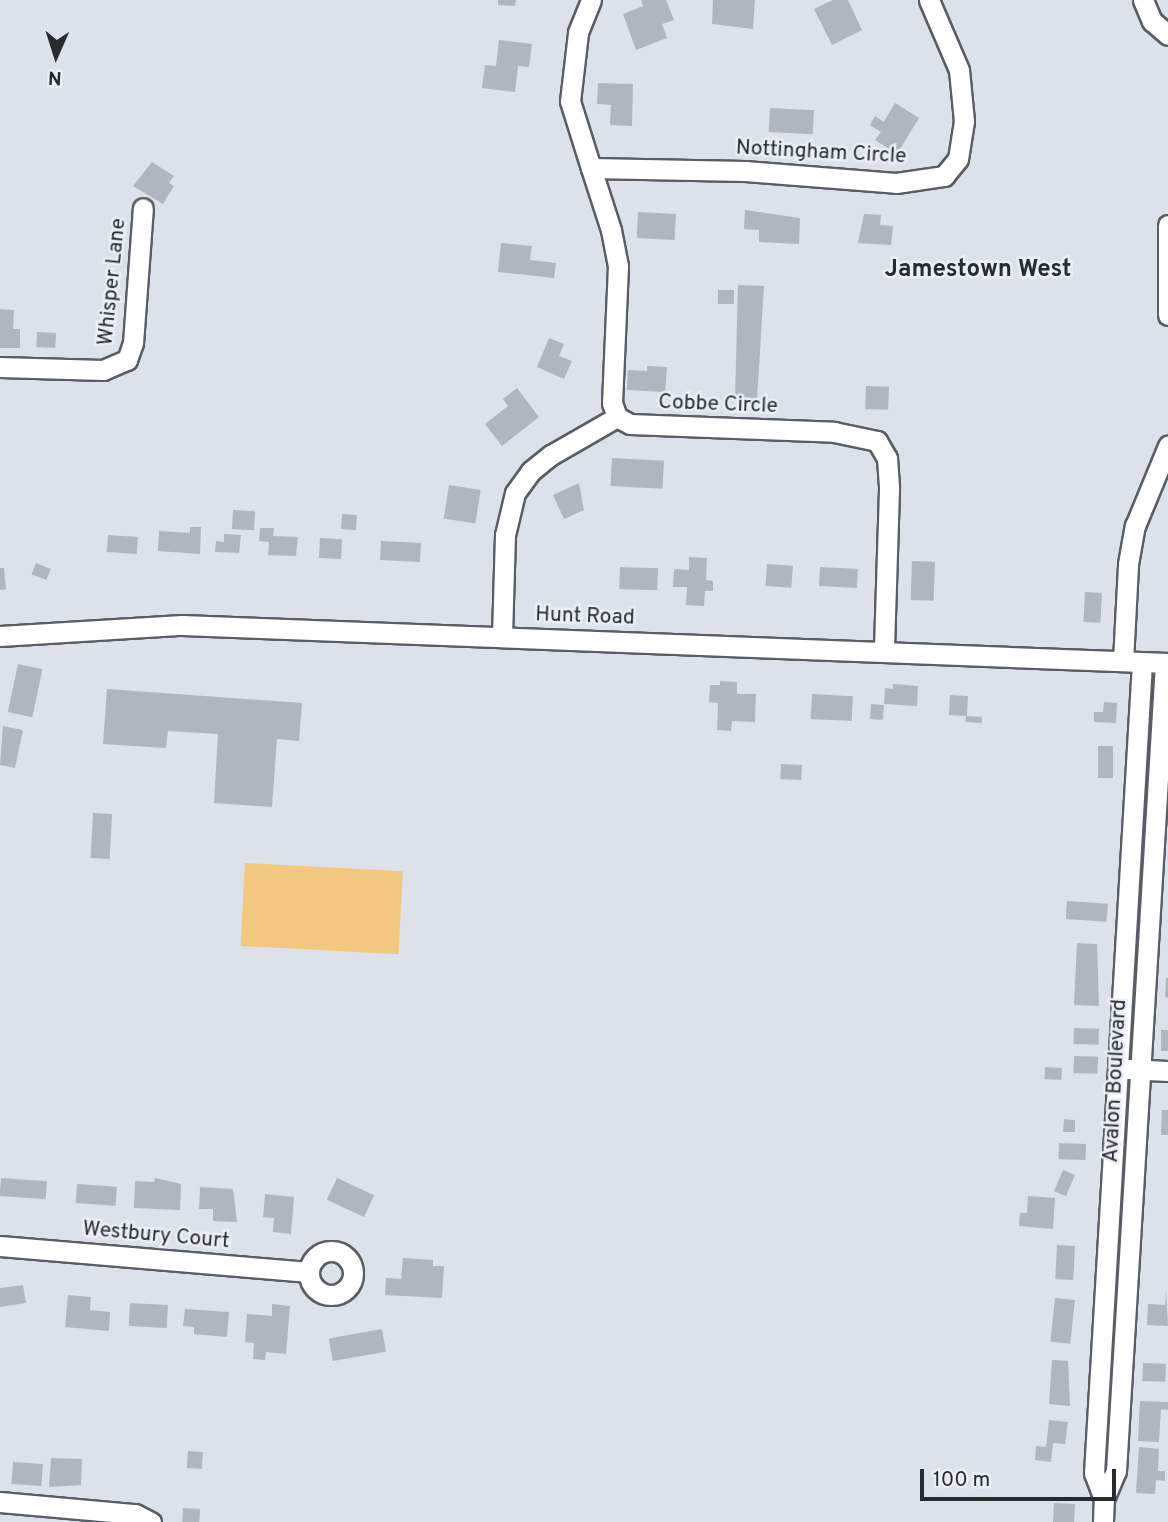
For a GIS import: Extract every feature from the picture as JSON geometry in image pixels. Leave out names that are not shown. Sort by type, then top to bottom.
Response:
[{"type":"street","points":[[502,636],[505,534],[514,493],[531,471],[551,455],[617,417],[612,403],[618,266],[570,101],[578,33],[591,0]]},
{"type":"street","name":"Nottingham Circle","points":[[591,168],[745,171],[896,183],[944,176],[958,159],[964,121],[960,70],[929,0]]},
{"type":"street","points":[[1143,0],[1152,22],[1168,35]]},
{"type":"street","name":"Whisper Lane","points":[[0,366],[103,370],[127,360],[133,343],[143,208]]},
{"type":"street","points":[[1168,225],[1168,315]]},
{"type":"street","name":"Cobbe Circle","points":[[617,417],[630,424],[834,432],[877,441],[887,458],[889,489],[884,652]]},
{"type":"street","name":"Avalon Boulevard","points":[[1103,1522],[1104,1499],[1116,1471],[1129,1069],[1133,662],[1128,564],[1135,526],[1168,446]]},
{"type":"street","name":"Hunt Road","points":[[0,636],[182,625],[1166,663]]},
{"type":"street","name":"Avalon Boulevard","points":[[1129,1069],[1166,663]]},
{"type":"street","points":[[1129,1069],[1168,1071]]},
{"type":"street","name":"Westbury Court","points":[[0,1246],[309,1272]]},
{"type":"street","points":[[0,1502],[135,1514],[151,1522]]},
{"type":"shaded area","points":[[245,863],[403,871],[398,954],[241,946]]},
{"type":"building","points":[[498,0],[516,0],[515,6],[498,5]]},
{"type":"building","points":[[641,0],[666,0],[674,20],[662,24],[667,38],[636,50],[623,14],[643,6]]},
{"type":"building","points":[[713,0],[755,0],[753,29],[712,24]]},
{"type":"building","points":[[833,0],[848,0],[862,30],[832,45],[814,9]]},
{"type":"building","points":[[499,40],[532,44],[529,67],[518,66],[515,92],[482,88],[485,65],[496,66]]},
{"type":"building","points":[[598,83],[633,84],[632,126],[610,125],[611,105],[597,104]]},
{"type":"building","points":[[895,103],[919,118],[897,154],[875,140],[881,132],[870,125],[875,116],[884,122]]},
{"type":"building","points":[[770,108],[814,110],[813,134],[769,132]]},
{"type":"building","points":[[152,162],[174,176],[169,183],[174,186],[163,204],[133,186]]},
{"type":"building","points":[[745,210],[800,218],[799,244],[759,242],[759,230],[744,229]]},
{"type":"building","points":[[638,212],[676,214],[675,240],[637,238]]},
{"type":"building","points":[[864,214],[881,215],[880,225],[893,226],[891,245],[858,243]]},
{"type":"building","points":[[501,243],[532,246],[530,260],[556,263],[554,278],[498,272]]},
{"type":"building","points":[[738,285],[764,286],[757,399],[735,399]]},
{"type":"building","points":[[718,290],[734,290],[734,304],[718,304]]},
{"type":"building","points":[[0,309],[14,310],[13,329],[20,329],[20,348],[0,348]]},
{"type":"building","points":[[37,332],[56,333],[55,348],[36,347]]},
{"type":"building","points":[[549,338],[564,344],[559,356],[572,361],[564,379],[537,367]]},
{"type":"building","points":[[647,366],[667,367],[665,392],[627,390],[628,370],[647,371]]},
{"type":"building","points":[[866,386],[889,387],[888,410],[865,409]]},
{"type":"building","points":[[517,388],[539,417],[502,446],[485,424],[508,406],[503,399]]},
{"type":"building","points":[[612,458],[664,461],[662,489],[611,486]]},
{"type":"building","points":[[579,483],[584,510],[564,519],[553,495]]},
{"type":"building","points":[[449,485],[481,490],[475,524],[444,519]]},
{"type":"building","points":[[233,510],[255,511],[254,530],[232,529]]},
{"type":"building","points":[[342,514],[357,515],[356,530],[341,529]]},
{"type":"building","points":[[190,527],[201,527],[200,554],[158,551],[159,531],[190,533]]},
{"type":"building","points":[[260,528],[274,528],[273,536],[298,537],[296,556],[268,555],[269,542],[259,541]]},
{"type":"building","points":[[224,534],[241,535],[239,553],[215,552],[216,541],[224,542]]},
{"type":"building","points":[[108,535],[138,537],[137,554],[107,552]]},
{"type":"building","points":[[320,538],[342,539],[341,559],[319,558]]},
{"type":"building","points":[[381,541],[421,543],[420,562],[380,560]]},
{"type":"building","points":[[689,557],[707,558],[706,580],[713,581],[713,591],[705,591],[704,606],[686,605],[687,587],[673,587],[674,569],[689,570]]},
{"type":"building","points":[[912,561],[935,562],[934,601],[911,600]]},
{"type":"building","points":[[36,563],[51,569],[46,580],[32,574]]},
{"type":"building","points":[[767,564],[793,566],[791,588],[765,586]]},
{"type":"building","points":[[620,567],[658,568],[657,590],[619,589]]},
{"type":"building","points":[[820,567],[858,569],[857,588],[819,586]]},
{"type":"building","points":[[0,568],[4,568],[6,589],[0,590]]},
{"type":"building","points":[[1085,592],[1102,593],[1100,623],[1083,622]]},
{"type":"building","points":[[18,664],[42,669],[32,717],[8,712]]},
{"type":"building","points":[[720,681],[737,682],[737,694],[756,694],[755,722],[732,721],[731,731],[717,730],[718,703],[709,702],[710,685],[720,685]]},
{"type":"building","points":[[893,684],[918,686],[917,706],[884,704],[885,688],[893,689]]},
{"type":"building","points":[[107,689],[302,703],[299,741],[277,739],[272,807],[214,803],[218,734],[168,731],[166,748],[103,744]]},
{"type":"building","points":[[812,694],[853,696],[852,721],[811,719]]},
{"type":"building","points":[[950,695],[968,696],[967,716],[949,715]]},
{"type":"building","points":[[1104,702],[1117,703],[1116,723],[1094,722],[1094,712],[1103,712]]},
{"type":"building","points":[[871,704],[884,705],[883,720],[870,719]]},
{"type":"building","points":[[966,716],[982,717],[982,723],[966,722]]},
{"type":"building","points":[[3,726],[23,730],[15,768],[0,765]]},
{"type":"building","points":[[1098,746],[1113,746],[1113,778],[1098,778]]},
{"type":"building","points":[[781,764],[802,765],[801,780],[780,779]]},
{"type":"building","points":[[93,813],[112,814],[110,859],[91,858]]},
{"type":"building","points":[[1067,901],[1108,904],[1107,922],[1066,919]]},
{"type":"building","points":[[1077,943],[1097,944],[1099,1006],[1074,1005]]},
{"type":"building","points":[[1168,978],[1168,998],[1165,997]]},
{"type":"building","points":[[1074,1028],[1099,1029],[1098,1045],[1073,1044]]},
{"type":"building","points":[[1161,1030],[1168,1030],[1168,1051],[1161,1051]]},
{"type":"building","points":[[1074,1056],[1098,1057],[1097,1074],[1073,1073]]},
{"type":"building","points":[[1045,1067],[1062,1068],[1061,1080],[1044,1079]]},
{"type":"building","points":[[1162,1110],[1168,1110],[1168,1135],[1161,1135]]},
{"type":"building","points":[[1064,1119],[1075,1120],[1075,1132],[1063,1132]]},
{"type":"building","points":[[1059,1143],[1086,1144],[1085,1160],[1058,1159]]},
{"type":"building","points":[[1063,1170],[1075,1175],[1066,1196],[1054,1191]]},
{"type":"building","points":[[1,1178],[47,1181],[46,1199],[0,1196]]},
{"type":"building","points":[[155,1178],[181,1184],[180,1210],[134,1208],[135,1181],[154,1182]]},
{"type":"building","points":[[337,1178],[374,1195],[364,1217],[327,1200]]},
{"type":"building","points":[[77,1184],[117,1187],[116,1206],[76,1203]]},
{"type":"building","points":[[200,1187],[233,1189],[237,1222],[213,1221],[213,1209],[199,1209]]},
{"type":"building","points":[[265,1194],[294,1197],[291,1234],[273,1232],[274,1218],[263,1217]]},
{"type":"building","points":[[1028,1196],[1055,1198],[1053,1229],[1019,1226],[1020,1213],[1027,1213]]},
{"type":"building","points":[[1057,1245],[1075,1246],[1073,1280],[1055,1279]]},
{"type":"building","points":[[403,1258],[433,1260],[433,1266],[444,1266],[442,1298],[385,1295],[386,1278],[401,1279]]},
{"type":"building","points":[[23,1285],[26,1303],[0,1307],[0,1288]]},
{"type":"building","points":[[1166,1291],[1168,1326],[1147,1325],[1148,1304],[1165,1305]]},
{"type":"building","points":[[68,1295],[91,1297],[90,1310],[110,1312],[109,1331],[65,1327]]},
{"type":"building","points":[[1055,1298],[1075,1300],[1070,1344],[1050,1342]]},
{"type":"building","points":[[130,1303],[168,1305],[167,1328],[129,1326]]},
{"type":"building","points":[[272,1304],[290,1306],[286,1354],[266,1352],[265,1360],[253,1359],[254,1343],[245,1342],[247,1314],[272,1316]]},
{"type":"building","points":[[185,1309],[229,1312],[227,1337],[194,1334],[194,1327],[183,1326]]},
{"type":"building","points":[[382,1329],[386,1352],[333,1361],[329,1338]]},
{"type":"building","points":[[1052,1360],[1068,1361],[1070,1406],[1049,1404]]},
{"type":"building","points":[[1143,1363],[1166,1364],[1165,1382],[1142,1381]]},
{"type":"building","points":[[1140,1401],[1168,1402],[1168,1410],[1161,1409],[1159,1442],[1138,1441]]},
{"type":"building","points":[[1049,1420],[1068,1422],[1065,1444],[1053,1443],[1051,1462],[1035,1460],[1036,1446],[1046,1447]]},
{"type":"building","points":[[1139,1447],[1159,1449],[1158,1471],[1165,1471],[1165,1481],[1156,1480],[1155,1494],[1136,1493]]},
{"type":"building","points":[[188,1451],[203,1452],[202,1469],[187,1468]]},
{"type":"building","points":[[51,1458],[82,1459],[81,1485],[49,1487]]},
{"type":"building","points":[[13,1462],[43,1464],[41,1486],[11,1484]]},
{"type":"building","points":[[1054,1503],[1075,1504],[1074,1522],[1053,1522]]},
{"type":"building","points":[[183,1508],[200,1509],[199,1522],[182,1522]]},
{"type":"district","name":"Jamestown West","points":[[978,271]]}]
